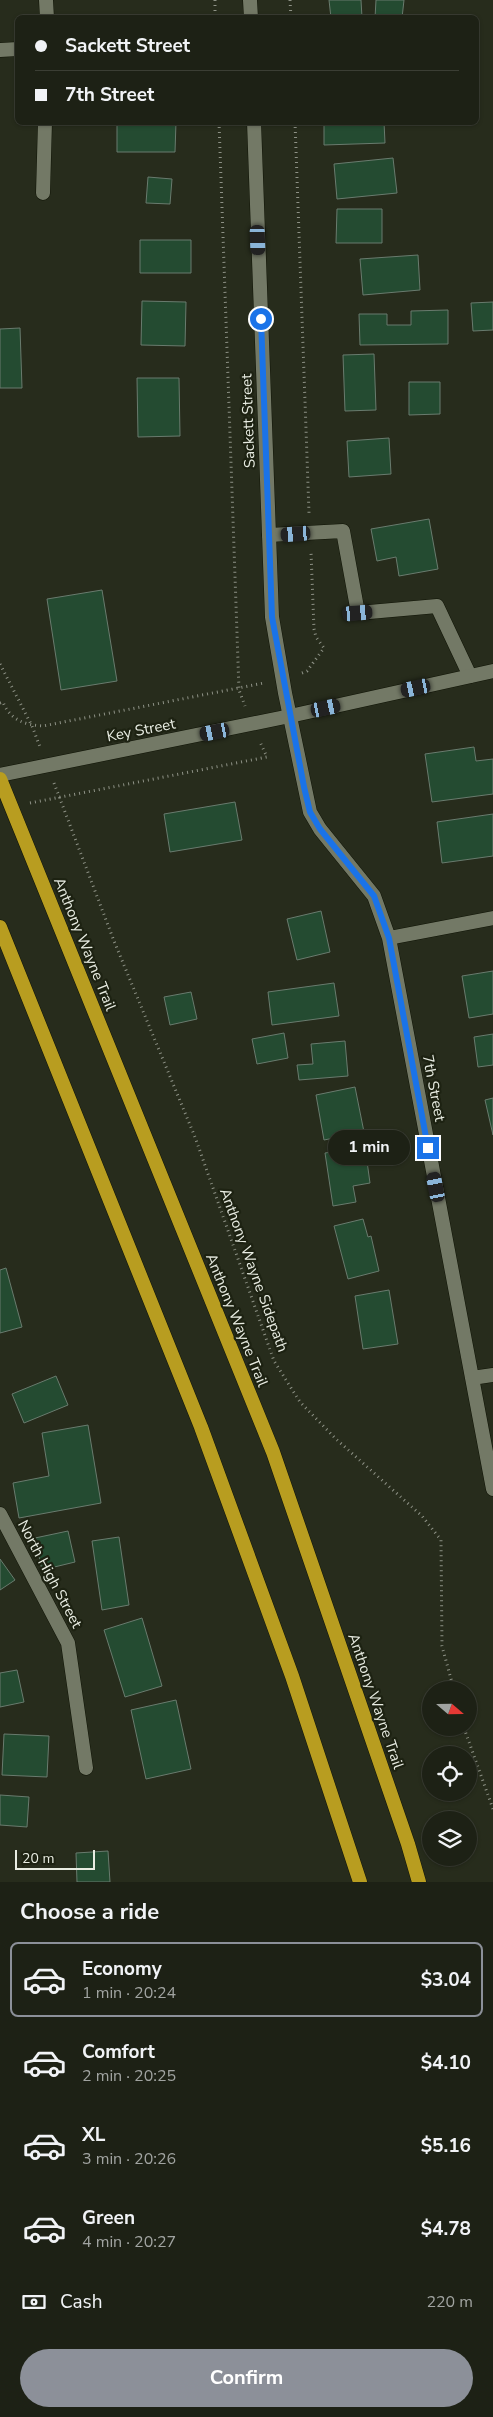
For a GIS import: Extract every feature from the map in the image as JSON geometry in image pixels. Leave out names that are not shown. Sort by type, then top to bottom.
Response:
[{"type":"highway","name":"Anthony Wayne Trail","points":[[0,777],[273,1452],[408,1844],[419,1882]]},
{"type":"highway","points":[[0,927],[201,1427],[292,1676],[360,1882]]},
{"type":"street","points":[[46,0],[46,15]]},
{"type":"street","points":[[250,0],[250,15]]},
{"type":"street","points":[[0,50],[15,50]]},
{"type":"street","points":[[43,193],[45,125]]},
{"type":"street","name":"Sackett Street","points":[[254,125],[272,617],[290,716]]},
{"type":"street","points":[[269,535],[342,531],[358,613],[437,606],[470,676]]},
{"type":"street","name":"Key Street","points":[[0,777],[493,671]]},
{"type":"street","name":"7th Street","points":[[290,716],[310,812],[320,829],[374,896],[389,938],[493,1488]]},
{"type":"street","points":[[389,938],[493,918]]},
{"type":"street","points":[[472,1378],[493,1375]]},
{"type":"street","name":"North High Street","points":[[0,1514],[68,1643],[86,1768]]},
{"type":"path","points":[[215,0],[215,15]]},
{"type":"path","points":[[290,0],[291,15]]},
{"type":"path","points":[[11,807],[267,757],[239,690],[219,125]]},
{"type":"path","points":[[0,664],[32,726]]},
{"type":"path","name":"Anthony Wayne Sidepath","points":[[66,817],[114,941],[195,1137],[274,1361],[300,1402],[336,1439],[422,1516],[441,1540],[442,1646],[452,1681]]},
{"type":"path","points":[[467,1736],[493,1809]]},
{"type":"building","points":[[329,0],[361,0],[362,15],[331,15]]},
{"type":"building","points":[[376,0],[404,0],[402,15],[375,15]]},
{"type":"building","points":[[117,125],[176,125],[175,152],[117,152]]},
{"type":"building","points":[[324,125],[384,125],[385,143],[324,145]]},
{"type":"building","points":[[393,158],[397,193],[337,199],[334,164]]},
{"type":"building","points":[[148,177],[172,179],[170,204],[146,203]]},
{"type":"building","points":[[337,209],[382,209],[382,243],[336,243]]},
{"type":"building","points":[[140,240],[191,240],[191,273],[140,273]]},
{"type":"building","points":[[418,255],[420,290],[363,295],[360,259]]},
{"type":"building","points":[[142,301],[186,302],[185,346],[141,345]]},
{"type":"building","points":[[493,302],[493,330],[473,331],[471,303]]},
{"type":"building","points":[[448,310],[448,344],[360,345],[359,314],[387,314],[387,325],[411,325],[411,311]]},
{"type":"building","points":[[20,328],[22,388],[0,388],[0,329]]},
{"type":"building","points":[[374,354],[376,410],[345,411],[343,355]]},
{"type":"building","points":[[137,378],[179,378],[180,436],[138,437]]},
{"type":"building","points":[[409,382],[440,382],[440,414],[409,415]]},
{"type":"building","points":[[389,438],[391,474],[349,477],[347,441]]},
{"type":"building","points":[[429,519],[438,569],[399,576],[396,557],[377,561],[371,529]]},
{"type":"building","points":[[102,590],[117,681],[61,690],[47,599]]},
{"type":"building","points":[[474,747],[476,761],[493,759],[493,794],[432,802],[425,754]]},
{"type":"building","points":[[235,802],[242,840],[170,852],[164,814]]},
{"type":"building","points":[[493,814],[493,856],[442,863],[437,822]]},
{"type":"building","points":[[321,911],[330,952],[297,960],[287,919]]},
{"type":"building","points":[[493,971],[493,1014],[469,1018],[462,976]]},
{"type":"building","points":[[334,983],[339,1016],[272,1025],[268,992]]},
{"type":"building","points":[[191,992],[197,1019],[170,1025],[164,997]]},
{"type":"building","points":[[284,1033],[288,1058],[257,1064],[252,1039]]},
{"type":"building","points":[[493,1034],[493,1065],[478,1067],[474,1037]]},
{"type":"building","points":[[345,1041],[348,1076],[299,1080],[297,1065],[313,1064],[311,1044]]},
{"type":"building","points":[[355,1087],[364,1132],[324,1140],[316,1095]]},
{"type":"building","points":[[493,1098],[493,1135],[485,1100]]},
{"type":"building","points":[[365,1147],[370,1183],[353,1186],[356,1202],[333,1206],[325,1153]]},
{"type":"building","points":[[363,1219],[368,1237],[371,1236],[379,1271],[348,1279],[334,1226]]},
{"type":"building","points":[[6,1268],[22,1327],[0,1333],[0,1270]]},
{"type":"building","points":[[389,1290],[398,1344],[363,1349],[355,1296]]},
{"type":"building","points":[[56,1376],[68,1405],[24,1423],[12,1394]]},
{"type":"building","points":[[88,1425],[101,1503],[19,1518],[13,1483],[49,1476],[42,1433]]},
{"type":"building","points":[[68,1531],[75,1562],[42,1570],[35,1538]]},
{"type":"building","points":[[119,1537],[129,1605],[102,1610],[92,1541]]},
{"type":"building","points":[[0,1559],[15,1580],[0,1590]]},
{"type":"building","points":[[142,1618],[162,1686],[125,1697],[104,1630]]},
{"type":"building","points":[[17,1670],[24,1702],[0,1707],[0,1673]]},
{"type":"building","points":[[176,1700],[191,1769],[146,1779],[131,1710]]},
{"type":"building","points":[[4,1734],[49,1736],[47,1777],[2,1775]]},
{"type":"building","points":[[0,1795],[29,1797],[27,1827],[0,1825]]},
{"type":"building","points":[[108,1851],[110,1882],[77,1882],[76,1853]]},
{"type":"route","points":[[261,319],[272,617],[285,693],[310,812],[320,829],[365,883],[380,908],[389,938],[428,1148]]}]
